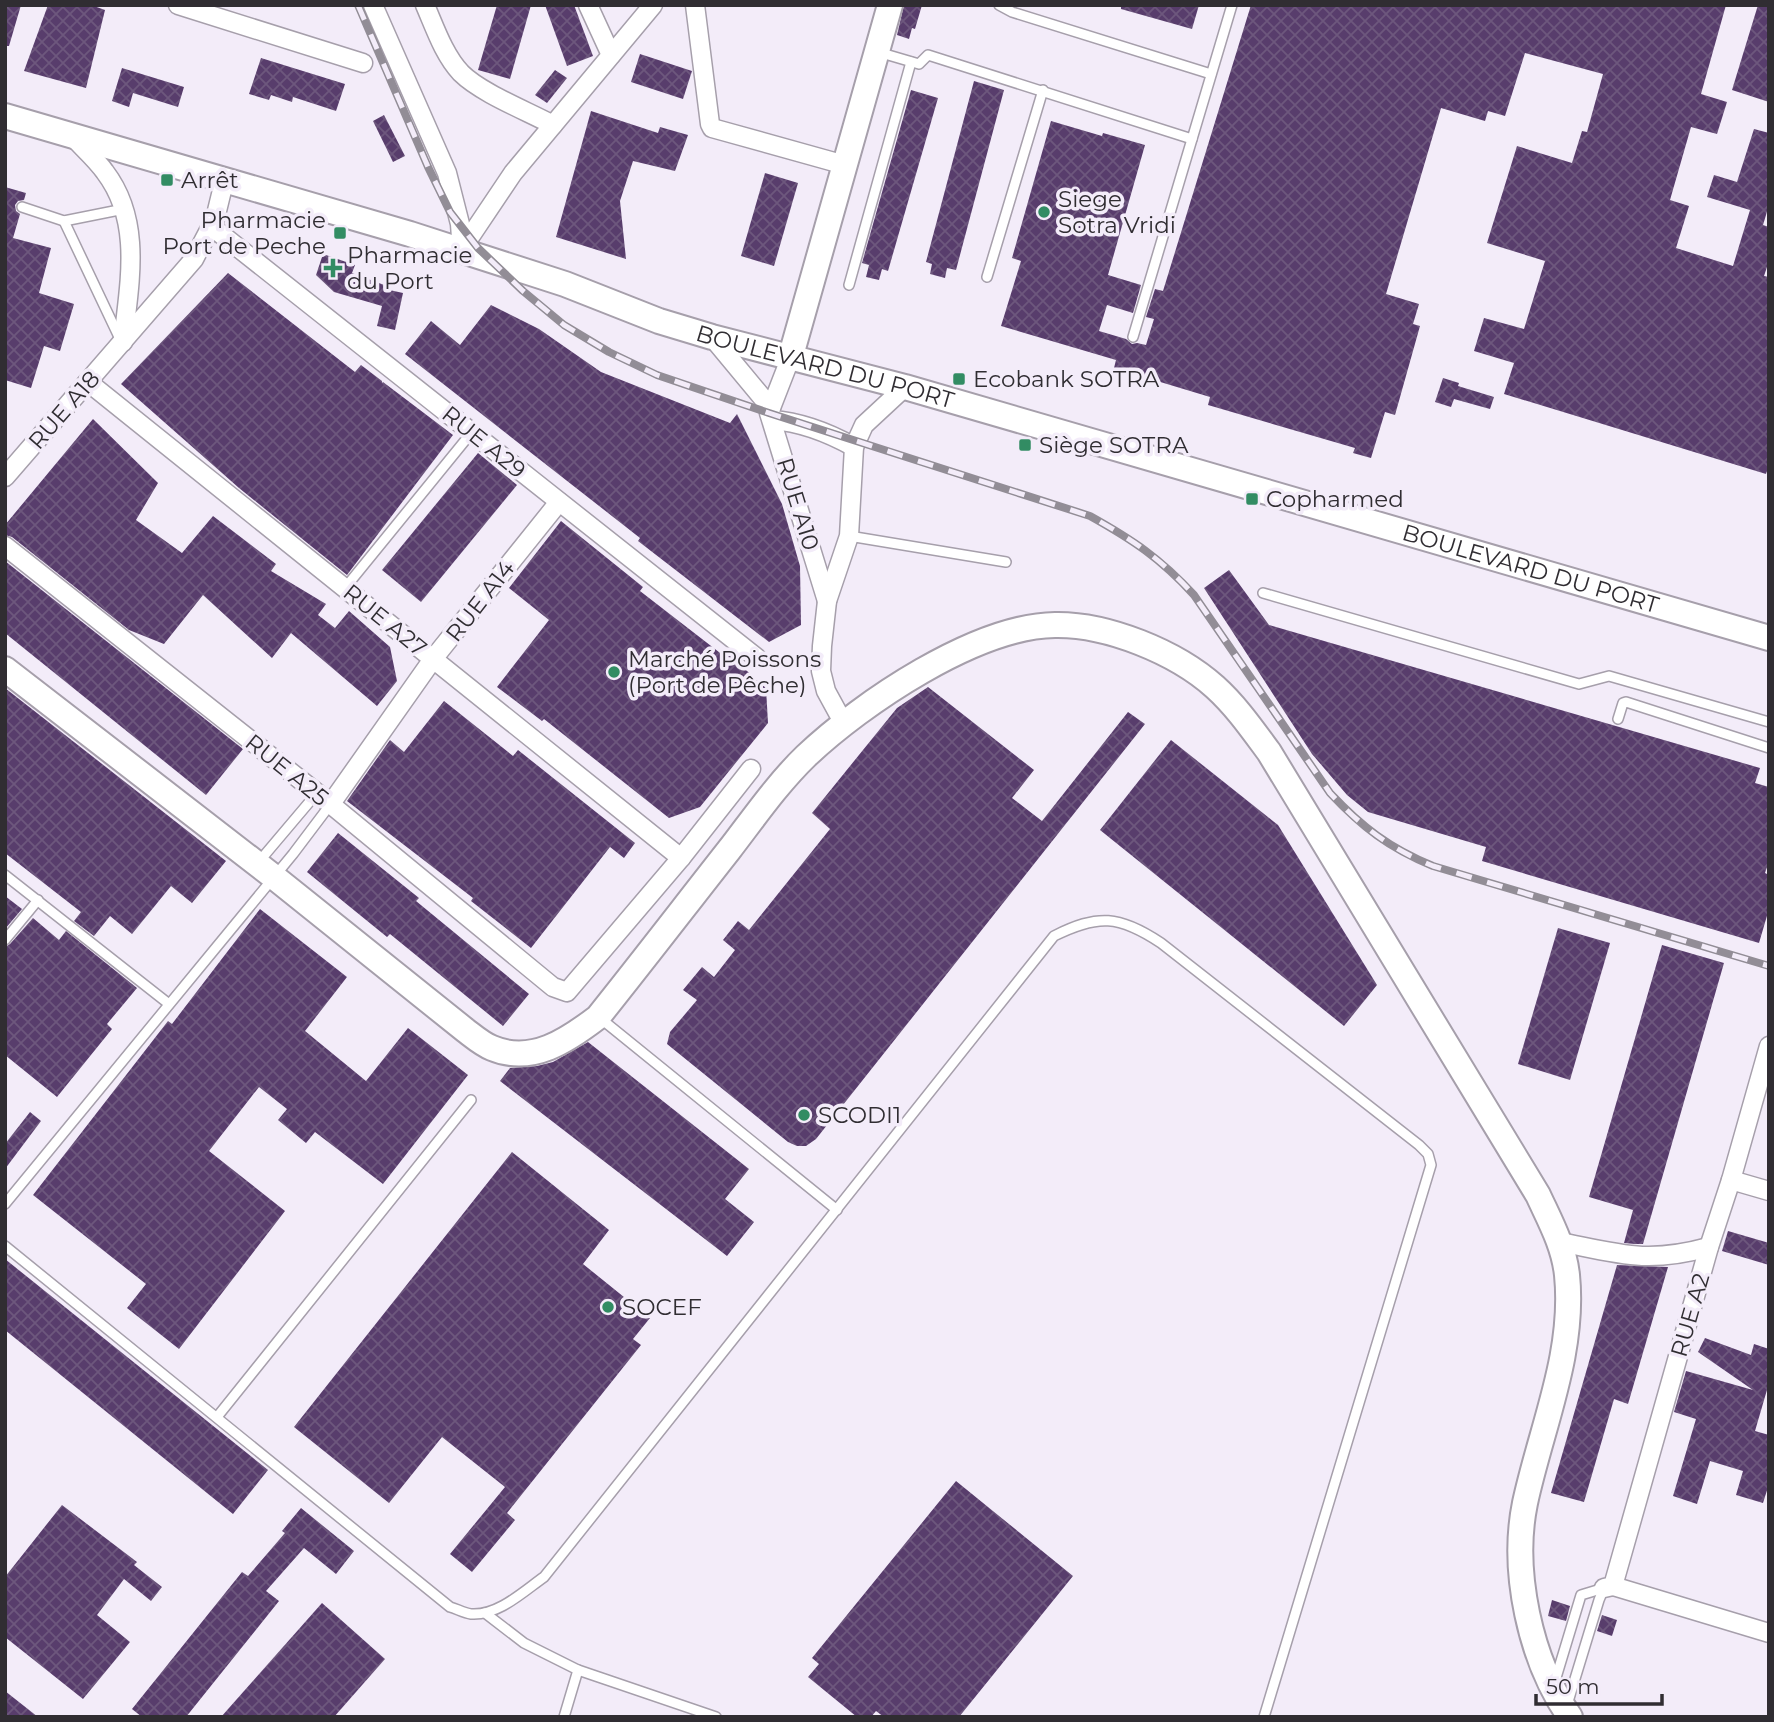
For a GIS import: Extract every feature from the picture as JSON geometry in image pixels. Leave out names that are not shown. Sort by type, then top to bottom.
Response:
[{"type":"street","points":[[178,5],[363,63]]},
{"type":"street","points":[[373,5],[447,173],[455,197],[461,249]]},
{"type":"street","points":[[425,5],[447,54],[462,73],[477,85],[553,125]]},
{"type":"street","points":[[588,5],[611,55]]},
{"type":"street","points":[[461,249],[513,173],[653,5]]},
{"type":"street","points":[[695,5],[712,128],[845,165]]},
{"type":"street","points":[[854,447],[823,432],[771,414],[790,359],[890,5]]},
{"type":"street","name":"BOULEVARD DU PORT","points":[[5,116],[461,249],[565,284],[659,321],[712,337],[905,387],[1769,638]]},
{"type":"street","points":[[72,136],[106,173],[124,209],[131,238],[122,342]]},
{"type":"street","name":"RUE A18","points":[[5,477],[194,259],[212,227],[224,181]]},
{"type":"street","name":"RUE A29","points":[[212,227],[757,658]]},
{"type":"street","name":"RUE A10","points":[[712,337],[771,414],[827,601]]},
{"type":"street","name":"RUE A27","points":[[88,382],[681,858]]},
{"type":"street","name":"RUE A10","points":[[845,724],[826,691],[821,671],[827,601],[849,536],[854,447],[864,425],[905,387]]},
{"type":"street","name":"RUE A14","points":[[323,799],[559,502]]},
{"type":"street","name":"RUE A25","points":[[5,546],[323,799],[553,987],[568,992],[681,858]]},
{"type":"street","points":[[5,669],[464,1030],[490,1047],[516,1054],[543,1051],[572,1037],[598,1017],[772,795],[805,757],[845,724],[921,671],[967,648],[1012,632],[1054,625],[1099,630],[1140,643],[1177,660],[1214,686],[1241,714],[1269,752],[1538,1195],[1560,1242],[1567,1274],[1563,1359],[1525,1505],[1519,1553],[1524,1602],[1534,1641],[1567,1715]]},
{"type":"street","points":[[681,858],[751,769]]},
{"type":"street","name":"RUE A2","points":[[1609,1587],[1769,1046]]},
{"type":"street","points":[[1731,1180],[1769,1191]]},
{"type":"street","points":[[1560,1242],[1632,1257],[1678,1255],[1709,1247]]},
{"type":"street","points":[[1609,1587],[1769,1633]]},
{"type":"lane","points":[[999,5],[1012,12],[1211,74]]},
{"type":"lane","points":[[1133,337],[1232,5]]},
{"type":"lane","points":[[877,52],[921,64],[928,55],[1192,139]]},
{"type":"lane","points":[[849,285],[911,62]]},
{"type":"lane","points":[[987,276],[1043,90]]},
{"type":"lane","points":[[22,207],[64,221],[124,209]]},
{"type":"lane","points":[[64,221],[122,342]]},
{"type":"lane","points":[[345,588],[472,432]]},
{"type":"lane","points":[[849,536],[1006,562]]},
{"type":"lane","points":[[1263,593],[1579,684],[1609,676],[1769,722]]},
{"type":"lane","points":[[1618,719],[1623,703],[1626,702],[1769,748]]},
{"type":"lane","points":[[5,1204],[169,1004],[265,871],[323,799]]},
{"type":"lane","points":[[265,871],[323,799]]},
{"type":"lane","points":[[5,874],[169,1004]]},
{"type":"lane","points":[[5,940],[37,900]]},
{"type":"lane","points":[[5,1246],[450,1607],[470,1614],[485,1613],[505,1604],[544,1577],[1054,936],[1080,923],[1104,919],[1136,928],[1161,943],[1428,1154],[1431,1165],[1264,1717]]},
{"type":"lane","points":[[598,1017],[837,1210]]},
{"type":"lane","points":[[217,1417],[471,1100]]},
{"type":"lane","points":[[1554,1686],[1581,1595],[1609,1587]]},
{"type":"lane","points":[[1567,1715],[1599,1600],[1609,1587]]},
{"type":"lane","points":[[485,1613],[524,1643],[578,1670],[716,1717]]},
{"type":"lane","points":[[564,1717],[578,1670]]},
{"type":"building","points":[[5,5],[21,5],[9,46],[5,46]]},
{"type":"building","points":[[48,5],[91,5],[105,10],[86,88],[24,71]]},
{"type":"building","points":[[497,5],[531,5],[510,79],[478,70]]},
{"type":"building","points":[[545,5],[574,5],[593,56],[567,66]]},
{"type":"building","points":[[904,5],[922,5],[909,39],[897,35]]},
{"type":"building","points":[[1121,5],[1199,5],[1192,29],[1121,9]]},
{"type":"building","points":[[1251,5],[1726,5],[1701,94],[1727,102],[1717,134],[1691,127],[1670,200],[1689,206],[1676,248],[1733,266],[1750,210],[1707,197],[1714,175],[1737,182],[1754,129],[1769,133],[1769,205],[1763,225],[1769,227],[1769,261],[1764,276],[1769,277],[1769,465],[1766,474],[1504,394],[1514,363],[1474,351],[1484,318],[1524,329],[1545,261],[1487,243],[1517,146],[1572,163],[1582,131],[1587,132],[1603,74],[1525,53],[1505,116],[1488,111],[1485,121],[1441,108],[1386,294],[1419,304],[1413,324],[1420,326],[1395,415],[1385,412],[1371,458],[1353,453],[1355,448],[1208,405],[1210,397],[1114,368],[1116,360],[1001,326],[1021,261],[1012,258],[1051,121],[1145,145],[1108,275],[1141,285],[1133,313],[1107,305],[1099,331],[1126,339],[1132,344],[1146,345],[1154,319],[1146,317],[1155,289],[1163,291]]},
{"type":"building","points":[[1758,5],[1769,5],[1769,102],[1732,90]]},
{"type":"building","points":[[640,54],[692,71],[683,99],[631,82]]},
{"type":"building","points":[[261,58],[345,84],[336,111],[293,97],[292,102],[271,95],[269,100],[249,94]]},
{"type":"building","points":[[122,68],[184,87],[178,107],[133,93],[129,107],[112,101]]},
{"type":"building","points":[[555,70],[567,78],[547,103],[535,95]]},
{"type":"building","points":[[974,81],[1004,90],[956,270],[947,268],[945,278],[930,274],[932,264],[926,262]]},
{"type":"building","points":[[911,90],[938,98],[888,271],[882,269],[879,280],[866,277],[869,265],[862,263]]},
{"type":"building","points":[[591,111],[658,133],[660,127],[688,135],[675,171],[633,161],[620,201],[626,259],[556,237]]},
{"type":"building","points":[[384,115],[405,156],[393,162],[373,121]]},
{"type":"building","points":[[765,173],[798,183],[774,266],[741,256]]},
{"type":"building","points":[[5,187],[26,193],[24,200],[15,205],[20,214],[13,238],[51,248],[39,293],[74,304],[60,351],[44,346],[31,388],[5,380]]},
{"type":"building","points":[[323,254],[355,265],[352,273],[387,286],[385,289],[403,293],[395,330],[377,326],[382,306],[334,292],[316,275]]},
{"type":"building","points":[[228,273],[355,372],[361,365],[453,435],[347,575],[239,488],[121,384]]},
{"type":"building","points":[[491,305],[539,329],[601,372],[730,423],[737,414],[782,504],[800,566],[801,625],[769,642],[405,354],[431,321],[460,345]]},
{"type":"building","points":[[1443,378],[1459,383],[1458,386],[1494,397],[1490,409],[1454,399],[1451,407],[1435,402]]},
{"type":"building","points":[[93,419],[158,483],[136,520],[182,553],[213,516],[276,564],[271,571],[326,604],[318,615],[335,628],[349,611],[390,647],[397,681],[377,706],[291,633],[272,658],[203,595],[164,644],[129,630],[12,537],[5,535],[5,525]]},
{"type":"building","points":[[478,453],[517,485],[421,602],[382,570]]},
{"type":"building","points":[[561,521],[643,587],[640,591],[724,656],[727,653],[766,688],[768,723],[700,807],[669,818],[544,719],[542,721],[497,687],[549,620],[509,588]]},
{"type":"building","points":[[5,561],[243,749],[206,795],[5,633]]},
{"type":"building","points":[[1229,570],[1269,625],[1760,768],[1755,783],[1769,787],[1769,861],[1765,873],[1769,875],[1769,909],[1759,943],[1482,861],[1486,847],[1368,812],[1347,795],[1312,754],[1204,588]]},
{"type":"building","points":[[928,687],[1034,770],[1012,798],[1042,821],[1128,712],[1145,724],[816,1139],[806,1146],[797,1146],[788,1142],[667,1044],[670,1032],[697,1000],[683,990],[702,967],[714,977],[735,950],[723,940],[738,921],[749,930],[830,829],[812,813],[897,708]]},
{"type":"building","points":[[5,688],[226,861],[192,903],[171,886],[132,934],[110,916],[94,936],[74,921],[81,912],[5,853]]},
{"type":"building","points":[[444,701],[513,756],[518,750],[635,843],[624,858],[610,847],[531,948],[471,901],[473,898],[347,801],[390,740],[404,752]]},
{"type":"building","points":[[1171,740],[1278,825],[1377,985],[1344,1026],[1100,830]]},
{"type":"building","points":[[338,833],[419,898],[416,901],[529,994],[503,1026],[390,934],[387,937],[307,872]]},
{"type":"building","points":[[5,896],[22,909],[5,929]]},
{"type":"building","points":[[260,909],[347,977],[305,1031],[366,1081],[408,1028],[468,1075],[383,1184],[315,1132],[306,1143],[278,1120],[287,1109],[259,1087],[209,1151],[285,1211],[179,1349],[127,1308],[146,1284],[33,1195],[168,1021],[172,1024]]},
{"type":"building","points":[[33,918],[59,940],[66,931],[137,988],[107,1024],[112,1029],[57,1097],[5,1055],[5,947]]},
{"type":"building","points":[[1558,928],[1610,943],[1570,1080],[1518,1064]]},
{"type":"building","points":[[1662,945],[1724,963],[1643,1244],[1624,1243],[1633,1210],[1589,1197]]},
{"type":"building","points":[[588,1042],[749,1169],[725,1199],[754,1222],[727,1256],[500,1081],[510,1068],[553,1062]]},
{"type":"building","points":[[30,1112],[41,1121],[5,1169],[5,1144]]},
{"type":"building","points":[[512,1152],[609,1230],[583,1264],[650,1318],[633,1339],[641,1345],[507,1513],[515,1520],[472,1572],[450,1554],[505,1487],[442,1437],[389,1503],[294,1427]]},
{"type":"building","points":[[1728,1231],[1769,1243],[1769,1265],[1722,1251]]},
{"type":"building","points":[[5,1259],[268,1470],[233,1514],[5,1330]]},
{"type":"building","points":[[1617,1265],[1668,1267],[1628,1404],[1614,1399],[1584,1502],[1551,1493]]},
{"type":"building","points":[[1705,1338],[1751,1355],[1754,1344],[1769,1349],[1769,1383],[1755,1431],[1769,1435],[1769,1484],[1763,1503],[1736,1495],[1743,1471],[1710,1461],[1697,1504],[1673,1496],[1696,1419],[1674,1412],[1686,1371],[1753,1390],[1698,1352]]},
{"type":"building","points":[[956,1481],[1073,1576],[959,1717],[884,1717],[876,1711],[871,1717],[857,1717],[808,1677],[819,1664],[812,1658]]},
{"type":"building","points":[[62,1505],[137,1562],[134,1565],[162,1587],[151,1601],[124,1579],[97,1615],[130,1642],[83,1699],[5,1637],[5,1577]]},
{"type":"building","points":[[301,1508],[354,1551],[336,1574],[304,1548],[266,1591],[279,1601],[186,1717],[142,1717],[132,1709],[242,1572],[248,1576],[285,1533],[282,1531]]},
{"type":"building","points":[[1552,1600],[1570,1606],[1566,1621],[1548,1616]]},
{"type":"building","points":[[322,1603],[385,1659],[334,1717],[221,1717]]},
{"type":"building","points":[[1602,1615],[1617,1620],[1612,1636],[1597,1631]]},
{"type":"building","points":[[5,1691],[38,1717],[5,1717]]},
{"type":"railway","points":[[358,5],[450,212],[478,248],[564,325],[609,352],[657,375],[1090,516],[1145,551],[1194,595],[1330,793],[1353,816],[1390,844],[1433,866],[1769,966]]},
{"type":"place","name":"Arrêt","points":[[167,180]]},
{"type":"place","name":"Siege Sotra Vridi","points":[[1044,212]]},
{"type":"place","name":"Pharmacie Port de Peche","points":[[340,233]]},
{"type":"place","name":"Pharmacie du Port","points":[[333,268]]},
{"type":"place","name":"Ecobank SOTRA","points":[[959,379]]},
{"type":"place","name":"Siège SOTRA","points":[[1025,445]]},
{"type":"place","name":"Copharmed","points":[[1252,499]]},
{"type":"place","name":"Marché Poissons (Port de Pêche)","points":[[614,672]]},
{"type":"place","name":"SCODI1","points":[[804,1115]]},
{"type":"place","name":"SOCEF","points":[[608,1307]]}]
